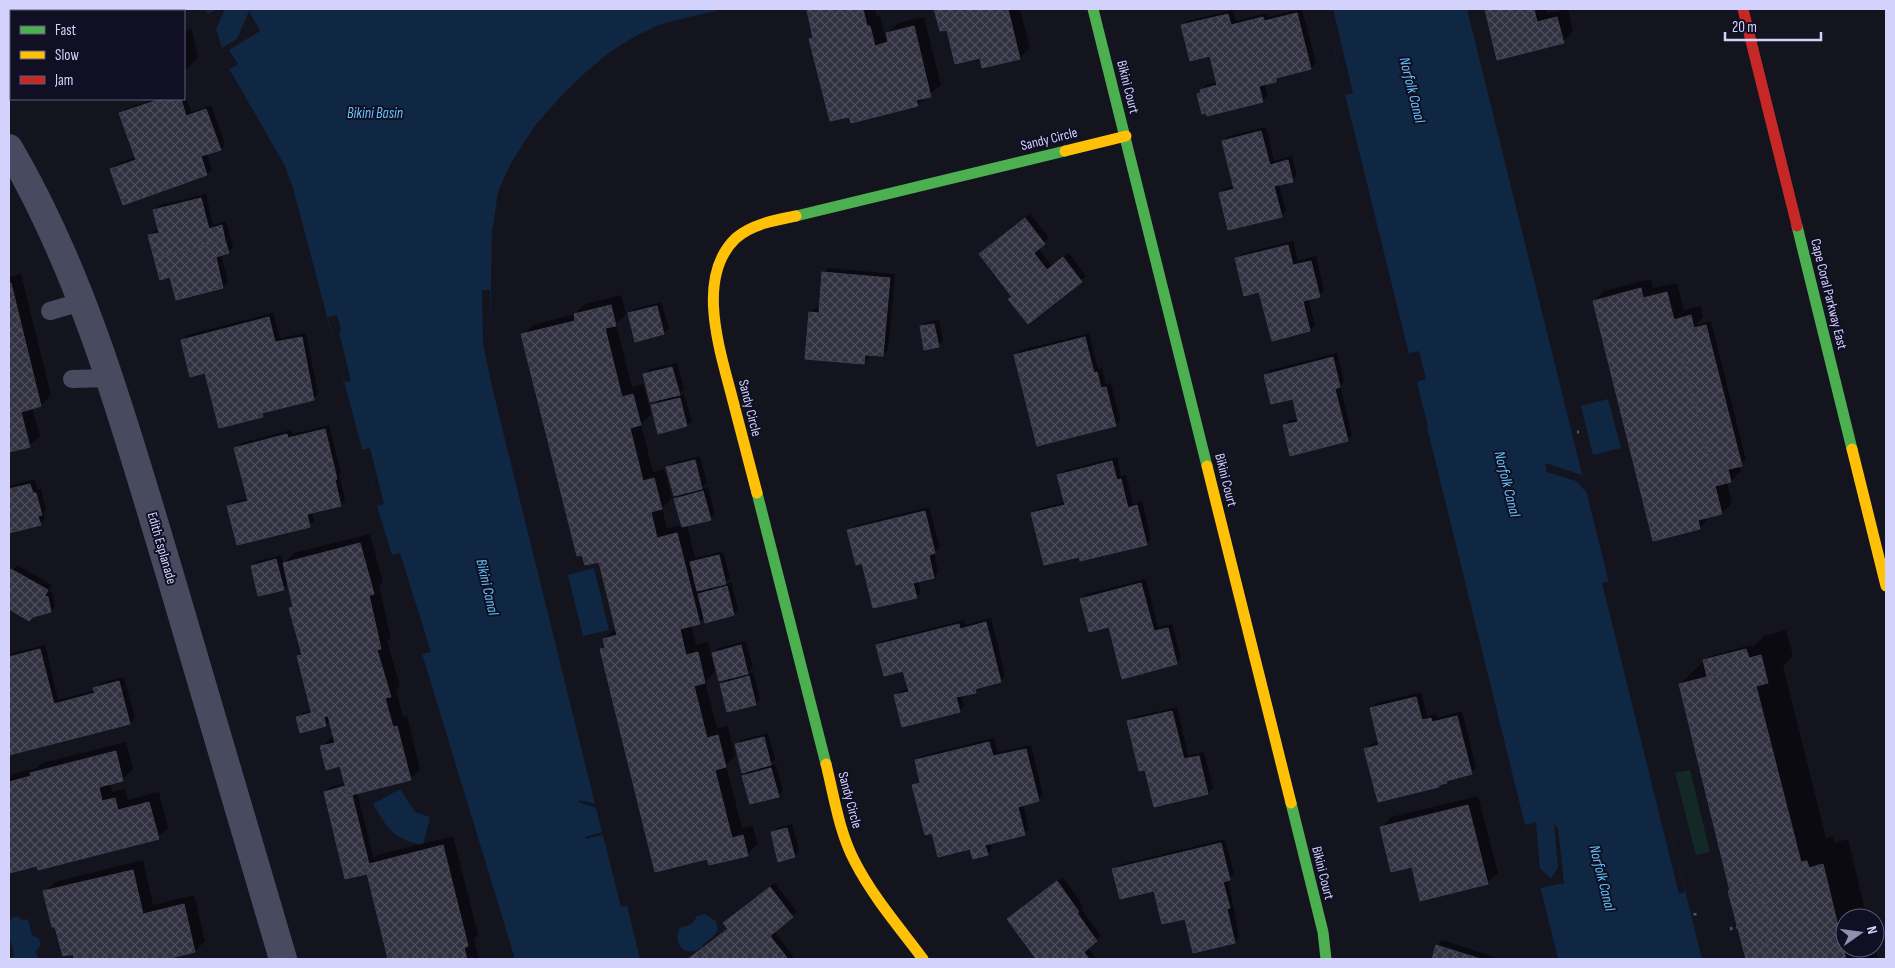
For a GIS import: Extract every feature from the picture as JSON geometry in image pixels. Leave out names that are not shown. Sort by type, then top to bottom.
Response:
[{"type":"street","name":"Bikini Court","points":[[1093,9],[1323,932],[1326,959]]},
{"type":"street","name":"Cape Coral Parkway East","points":[[1743,9],[1886,586]]},
{"type":"street","name":"Sandy Circle","points":[[923,959],[866,882],[854,861],[844,836],[717,338],[713,292],[717,270],[725,252],[737,239],[751,228],[760,225],[1126,136]]},
{"type":"street","name":"Edith Esplanade","points":[[9,148],[58,243],[109,378],[158,536],[283,959]]},
{"type":"lane","points":[[50,311],[81,302]]},
{"type":"lane","points":[[72,379],[109,378]]},
{"type":"path","points":[[1730,929],[1737,927]]},
{"type":"green space","points":[[1690,770],[1710,852],[1696,855],[1675,773]]},
{"type":"water","points":[[195,9],[723,9],[661,24],[634,37],[610,52],[560,97],[534,127],[511,163],[498,192],[492,233],[490,332],[497,371],[640,959],[515,959],[377,506],[293,188],[285,166]]},
{"type":"water","name":"Norfolk Canal","points":[[1324,9],[1467,9],[1702,959],[1558,959]]},
{"type":"water","points":[[1608,399],[1621,448],[1593,455],[1581,406]]},
{"type":"water","points":[[594,568],[609,630],[583,636],[568,575]]},
{"type":"water","points":[[400,789],[415,812],[430,817],[423,845],[405,840],[392,832],[373,804]]},
{"type":"water","points":[[704,914],[716,921],[717,932],[701,948],[694,951],[684,950],[677,938],[680,928],[692,924],[697,916]]},
{"type":"water","points":[[19,917],[23,920],[28,919],[32,936],[37,937],[40,943],[36,951],[38,959],[11,959],[14,955],[11,942],[9,941],[9,920]]},
{"type":"pier","points":[[192,9],[205,9],[208,14],[217,9],[225,9],[216,29],[222,48],[237,39],[249,11],[260,31],[229,50],[238,64],[230,69],[201,20],[199,21]]},
{"type":"pier","points":[[1324,9],[1333,9],[1353,93],[1345,95],[1334,47],[1331,47]]},
{"type":"pier","points":[[482,290],[490,290],[490,332],[497,371],[580,709],[582,708],[593,753],[591,754],[628,905],[621,907],[603,835],[585,839],[585,837],[602,832],[596,808],[579,802],[579,800],[595,804],[493,391],[483,343]]},
{"type":"pier","points":[[337,315],[341,331],[339,332],[351,381],[345,382],[330,333],[332,333],[328,317]]},
{"type":"pier","points":[[1419,351],[1426,379],[1417,382],[1428,427],[1426,428],[1407,354]]},
{"type":"pier","points":[[370,448],[384,504],[377,506],[370,477],[367,477],[360,450]]},
{"type":"pier","points":[[1545,463],[1582,475],[1587,493],[1576,481],[1547,472]]},
{"type":"pier","points":[[400,553],[431,652],[422,654],[392,555]]},
{"type":"pier","points":[[1609,581],[1685,892],[1679,894],[1602,583]]},
{"type":"pier","points":[[1536,822],[1540,869],[1551,878],[1558,867],[1554,824],[1558,829],[1564,883],[1540,888],[1525,825]]},
{"type":"building","points":[[13,9],[141,9],[140,10]]},
{"type":"building","points":[[863,9],[875,46],[888,42],[886,33],[914,26],[931,97],[916,100],[918,106],[851,123],[849,117],[830,121],[809,39],[813,38],[807,10]]},
{"type":"building","points":[[934,9],[1008,9],[1020,59],[982,68],[980,58],[955,64],[947,30],[940,31]]},
{"type":"building","points":[[1485,9],[1534,9],[1537,22],[1557,17],[1564,43],[1497,60]]},
{"type":"building","points":[[1297,13],[1311,69],[1276,78],[1276,82],[1259,86],[1263,102],[1207,116],[1206,113],[1202,114],[1197,94],[1201,93],[1200,90],[1217,85],[1210,56],[1190,61],[1181,25],[1228,14],[1231,25],[1263,17],[1264,21]]},
{"type":"building","points":[[158,100],[181,100],[186,116],[206,109],[221,150],[201,156],[207,175],[123,205],[110,169],[136,160],[119,113]]},
{"type":"building","points":[[1261,131],[1270,165],[1288,160],[1293,182],[1274,186],[1282,217],[1228,230],[1219,193],[1234,189],[1222,141]]},
{"type":"building","points":[[201,198],[209,229],[222,225],[225,240],[154,258],[148,235],[159,233],[153,210]]},
{"type":"building","points":[[1025,218],[1045,244],[1034,253],[1047,270],[1063,257],[1082,282],[1028,324],[1008,299],[1012,297],[979,254]]},
{"type":"building","points":[[225,240],[229,253],[216,257],[223,288],[176,300],[170,277],[160,280],[154,258]]},
{"type":"building","points":[[1288,245],[1293,265],[1311,261],[1320,297],[1303,301],[1310,331],[1272,341],[1259,292],[1244,296],[1235,258]]},
{"type":"building","points":[[822,272],[890,278],[883,356],[865,355],[864,364],[805,359],[809,312],[819,313]]},
{"type":"building","points":[[9,283],[11,283],[41,406],[21,412],[30,447],[9,452]]},
{"type":"building","points":[[1641,288],[1643,298],[1667,292],[1674,320],[1691,315],[1694,328],[1677,332],[1712,473],[1728,469],[1731,482],[1715,486],[1722,514],[1698,520],[1700,529],[1653,541],[1593,301]]},
{"type":"building","points":[[611,305],[616,326],[605,328],[622,397],[633,394],[641,425],[630,428],[643,481],[654,478],[662,509],[651,512],[657,538],[677,533],[700,624],[680,629],[686,655],[698,652],[705,683],[694,686],[707,738],[718,735],[726,767],[715,770],[732,838],[743,835],[748,856],[709,865],[707,859],[655,872],[600,649],[605,648],[603,639],[617,635],[599,562],[585,565],[582,555],[577,556],[521,334],[575,321],[574,314]]},
{"type":"building","points":[[657,306],[664,334],[635,342],[628,313]]},
{"type":"building","points":[[269,317],[275,342],[302,337],[314,400],[262,413],[263,417],[219,428],[205,373],[190,377],[181,340]]},
{"type":"building","points":[[934,324],[939,347],[924,350],[920,326]]},
{"type":"building","points":[[1706,325],[1742,466],[1712,473],[1677,332]]},
{"type":"building","points":[[1085,337],[1094,373],[1097,372],[1101,388],[1106,387],[1116,426],[1037,446],[1014,355]]},
{"type":"building","points":[[1333,357],[1340,387],[1335,389],[1348,441],[1290,456],[1283,425],[1298,422],[1293,399],[1271,404],[1264,375]]},
{"type":"building","points":[[672,367],[680,395],[650,402],[643,374]]},
{"type":"building","points":[[680,398],[687,426],[658,434],[651,405]]},
{"type":"building","points":[[325,429],[337,479],[335,480],[341,506],[307,514],[310,527],[237,545],[227,506],[248,501],[234,448],[287,434],[288,438]]},
{"type":"building","points":[[695,460],[702,489],[674,496],[666,467]]},
{"type":"building","points":[[1112,461],[1117,480],[1121,479],[1128,508],[1137,505],[1147,545],[1080,561],[1079,557],[1044,565],[1031,513],[1065,505],[1057,475]]},
{"type":"building","points":[[30,484],[33,493],[36,493],[42,515],[38,516],[41,525],[9,533],[9,489]]},
{"type":"building","points":[[703,491],[711,520],[682,527],[674,499]]},
{"type":"building","points":[[925,511],[935,553],[929,555],[934,578],[913,583],[917,598],[873,608],[862,563],[856,565],[847,530]]},
{"type":"building","points":[[360,543],[374,594],[369,595],[381,649],[377,650],[391,697],[385,698],[393,727],[397,726],[411,780],[348,796],[340,766],[326,770],[320,746],[335,743],[328,716],[313,719],[297,656],[302,655],[289,608],[293,607],[283,563]]},
{"type":"building","points":[[719,555],[726,584],[697,591],[690,562]]},
{"type":"building","points":[[276,559],[284,590],[258,596],[251,566]]},
{"type":"building","points":[[11,569],[48,590],[45,596],[48,597],[51,612],[33,617],[29,621],[9,609],[9,572]]},
{"type":"building","points":[[1141,583],[1154,631],[1168,628],[1177,664],[1122,679],[1109,627],[1089,632],[1080,599]]},
{"type":"building","points":[[727,586],[734,615],[705,623],[698,594]]},
{"type":"building","points":[[986,622],[1001,682],[975,689],[976,693],[956,697],[960,712],[902,727],[894,695],[909,692],[903,671],[884,676],[876,645],[959,624],[960,629]]},
{"type":"building","points":[[741,645],[748,674],[719,681],[712,653]]},
{"type":"building","points":[[40,649],[54,704],[95,693],[93,688],[119,681],[130,724],[9,755],[9,657]]},
{"type":"building","points":[[1746,649],[1749,658],[1737,661],[1739,669],[1707,677],[1703,660]]},
{"type":"building","points":[[1761,655],[1768,683],[1756,686],[1801,862],[1807,861],[1809,868],[1823,864],[1835,914],[1835,958],[1846,959],[1771,959],[1766,939],[1773,937],[1760,883],[1730,891],[1679,684],[1739,669],[1737,661]]},
{"type":"building","points":[[749,676],[756,705],[727,712],[720,684]]},
{"type":"building","points":[[1416,697],[1422,720],[1431,718],[1432,722],[1457,716],[1472,774],[1446,781],[1447,783],[1438,785],[1439,787],[1378,802],[1364,749],[1379,745],[1370,708]]},
{"type":"building","points":[[1172,711],[1184,759],[1199,756],[1208,794],[1154,807],[1145,770],[1139,771],[1127,721]]},
{"type":"building","points":[[311,713],[313,719],[324,717],[326,726],[300,733],[296,717]]},
{"type":"building","points":[[764,737],[771,765],[742,773],[735,744]]},
{"type":"building","points":[[989,742],[993,756],[1026,749],[1039,801],[1018,807],[1025,835],[985,845],[988,855],[973,859],[970,849],[938,857],[932,833],[925,835],[912,785],[920,783],[915,760]]},
{"type":"building","points":[[116,751],[123,781],[99,787],[102,801],[115,798],[118,810],[149,802],[159,839],[38,870],[37,866],[9,873],[9,782],[31,776],[30,773]]},
{"type":"building","points":[[771,768],[779,797],[750,804],[742,776]]},
{"type":"building","points":[[345,786],[348,796],[352,795],[369,864],[365,865],[367,874],[345,879],[324,792]]},
{"type":"building","points":[[1468,805],[1488,884],[1420,901],[1412,867],[1391,872],[1380,827]]},
{"type":"building","points":[[787,828],[795,857],[778,862],[771,832]]},
{"type":"building","points":[[1221,843],[1230,880],[1223,882],[1230,908],[1227,909],[1235,943],[1193,953],[1185,919],[1162,924],[1154,891],[1120,899],[1112,869]]},
{"type":"building","points":[[443,845],[468,946],[464,948],[467,959],[388,959],[365,865]]},
{"type":"building","points":[[133,870],[143,914],[184,904],[195,952],[166,959],[81,959],[81,957],[74,959],[73,954],[63,956],[55,927],[52,927],[43,891]]},
{"type":"building","points":[[1057,881],[1097,941],[1084,952],[1089,959],[1036,959],[1007,919]]},
{"type":"building","points":[[1760,883],[1773,937],[1766,939],[1771,959],[1746,959],[1728,891]]},
{"type":"building","points":[[770,887],[793,917],[770,936],[788,959],[688,959],[728,929],[723,923]]},
{"type":"building","points":[[1436,945],[1481,959],[1432,959]]},
{"type":"traffic: fast","points":[[1093,9],[1207,466]]},
{"type":"traffic: fast","points":[[796,216],[1065,151]]},
{"type":"traffic: fast","points":[[1797,226],[1852,449]]},
{"type":"traffic: fast","points":[[757,493],[826,764]]},
{"type":"traffic: fast","points":[[1291,803],[1323,932],[1326,959]]},
{"type":"traffic: slow","points":[[1065,151],[1126,136]]},
{"type":"traffic: slow","points":[[757,493],[722,361],[714,316],[713,294],[716,274],[723,255],[736,238],[749,229],[764,223],[796,216]]},
{"type":"traffic: slow","points":[[1852,449],[1886,586]]},
{"type":"traffic: slow","points":[[1207,466],[1291,803]]},
{"type":"traffic: slow","points":[[826,764],[834,801],[849,850],[878,900],[923,959]]},
{"type":"traffic: jam","points":[[1743,9],[1797,226]]},
{"type":"water label","name":"Bikini Basin","points":[[375,113]]},
{"type":"water label","name":"Bikini Canal","points":[[487,587]]}]
